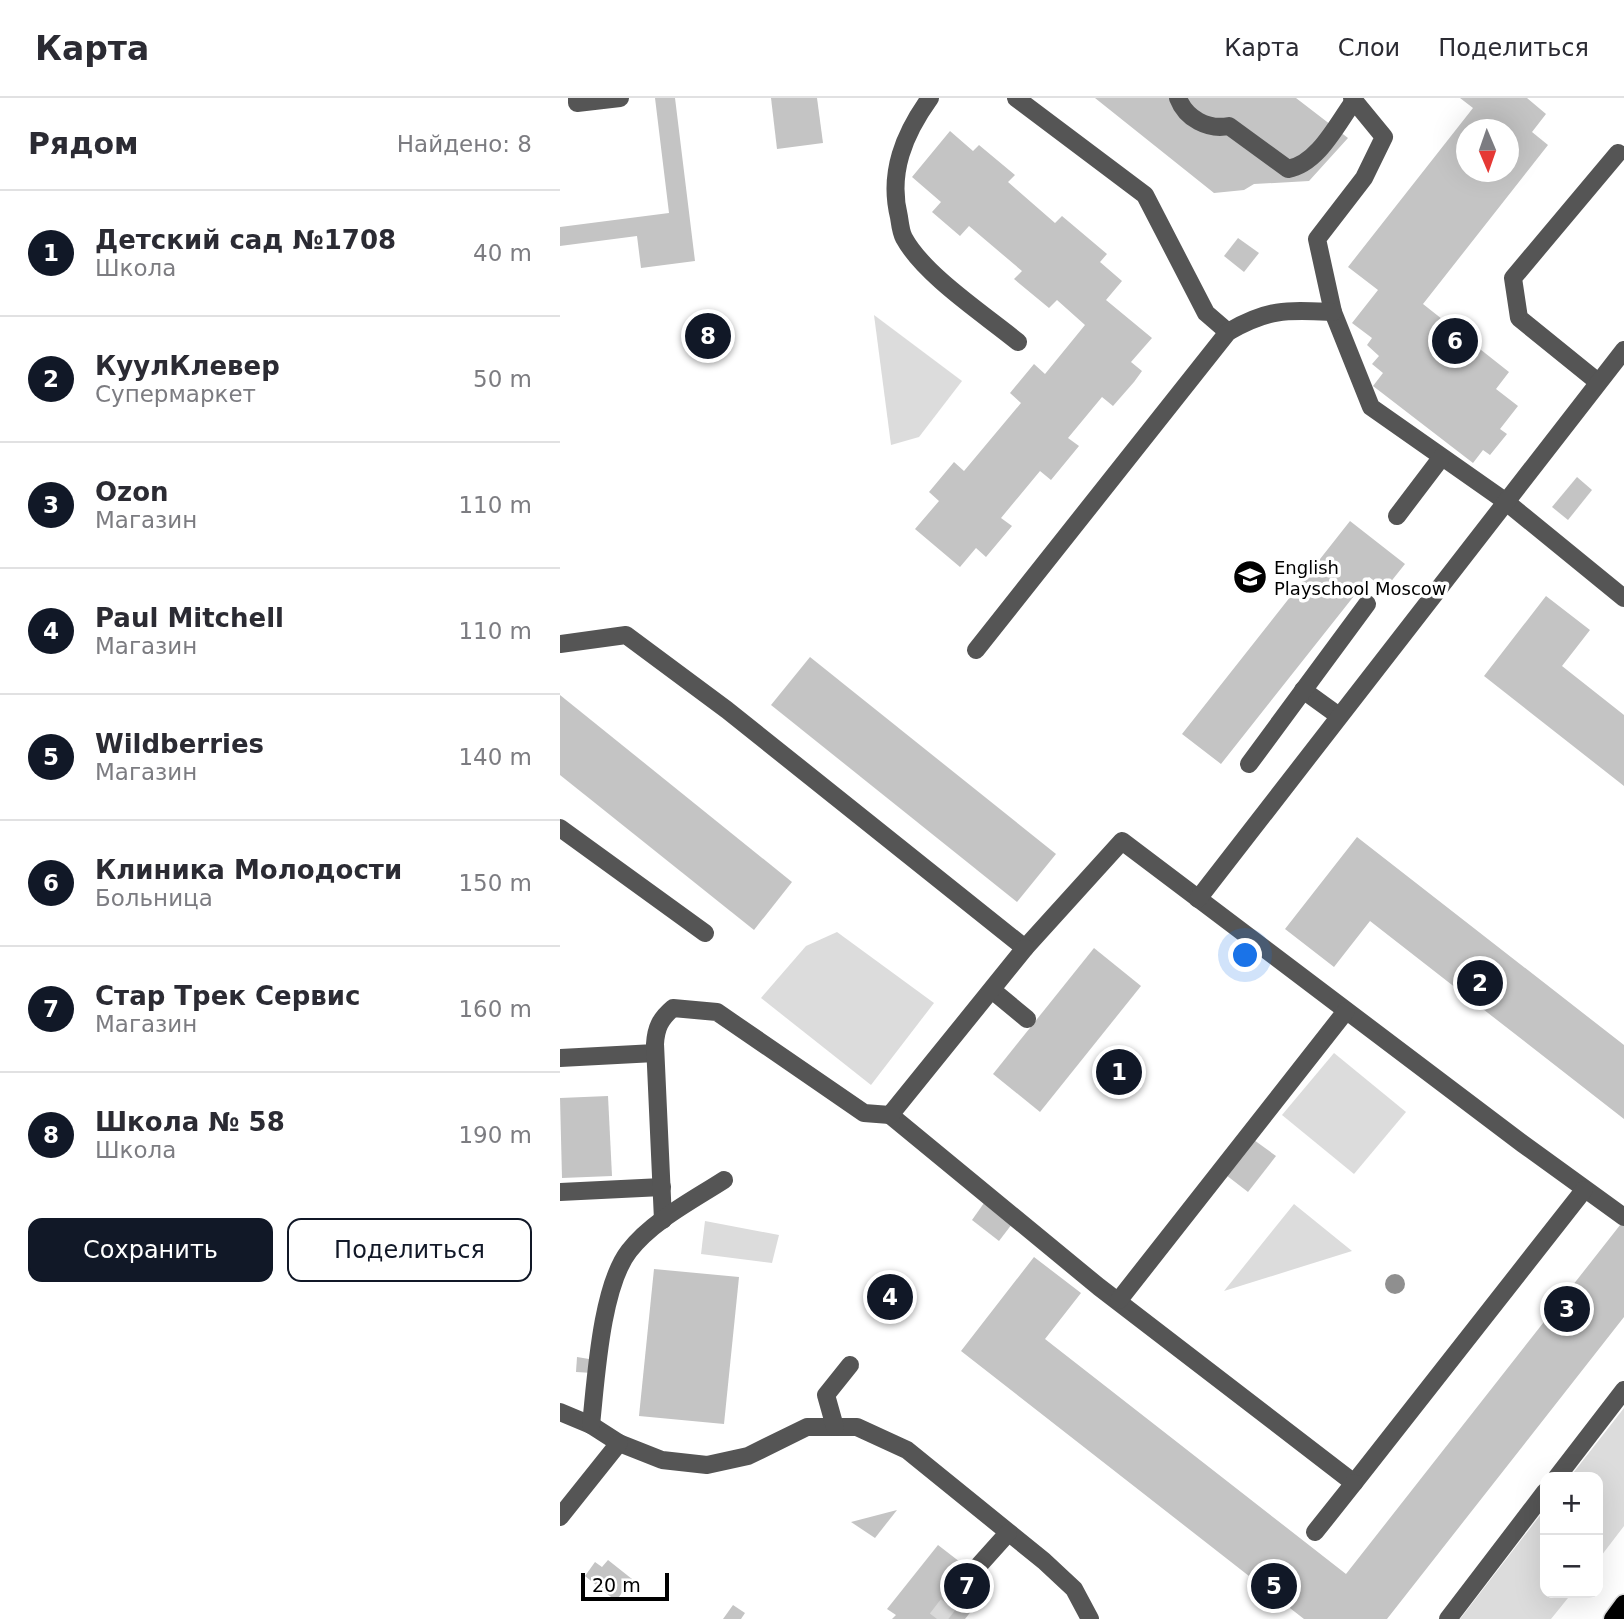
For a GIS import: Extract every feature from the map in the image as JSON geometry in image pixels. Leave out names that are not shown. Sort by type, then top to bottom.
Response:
[{"type":"main road","points":[[1613,1619],[1624,1604]]},
{"type":"street","points":[[577,98],[578,103],[620,98]]},
{"type":"street","points":[[930,98],[915,118],[898,159],[894,198],[903,238],[936,276],[1018,342]]},
{"type":"street","points":[[1016,98],[1145,195],[1206,313],[1228,332]]},
{"type":"street","points":[[1178,98],[1198,122],[1216,128],[1229,126],[1288,169],[1301,167],[1312,157],[1353,100],[1384,137],[1364,178],[1317,239],[1333,312],[1371,407],[1505,501],[1624,598]]},
{"type":"street","points":[[1598,382],[1519,318],[1513,278],[1618,153]]},
{"type":"street","points":[[976,650],[1228,332],[1255,316],[1284,310],[1333,312]]},
{"type":"street","points":[[1198,899],[1624,350]]},
{"type":"street","points":[[1397,516],[1441,457]]},
{"type":"street","points":[[1249,764],[1367,604]]},
{"type":"street","points":[[560,645],[626,635],[737,719],[1025,948]]},
{"type":"street","points":[[1303,690],[1339,716]]},
{"type":"street","points":[[560,828],[705,933]]},
{"type":"street","points":[[891,1115],[1025,948],[1122,841],[1584,1190],[1624,1217]]},
{"type":"street","points":[[992,990],[1027,1019]]},
{"type":"street","points":[[663,1220],[656,1030],[662,1017],[673,1008],[717,1012],[864,1112],[891,1115],[1119,1300],[1354,1483]]},
{"type":"street","points":[[1119,1300],[1346,1011]]},
{"type":"street","points":[[560,1058],[655,1053]]},
{"type":"street","points":[[591,1425],[601,1342],[615,1278],[629,1251],[663,1220],[724,1180]]},
{"type":"street","points":[[560,1192],[662,1187]]},
{"type":"street","points":[[1315,1532],[1584,1190]]},
{"type":"street","points":[[835,1427],[826,1395],[850,1365]]},
{"type":"street","points":[[1561,1472],[1624,1390]]},
{"type":"street","points":[[560,1412],[591,1425],[619,1443],[662,1460],[707,1465],[748,1456],[807,1427],[858,1427],[907,1450],[1008,1533],[1074,1589],[1090,1619]]},
{"type":"street","points":[[560,1517],[619,1443]]},
{"type":"street","points":[[1448,1619],[1540,1499]]},
{"type":"street","points":[[973,1572],[1008,1533]]},
{"type":"shaded area","points":[[874,315],[962,381],[919,437],[891,445]]},
{"type":"shaded area","points":[[837,932],[934,1003],[871,1085],[761,998],[806,946]]},
{"type":"shaded area","points":[[1334,1053],[1406,1112],[1354,1174],[1282,1115]]},
{"type":"shaded area","points":[[1294,1204],[1352,1251],[1224,1291]]},
{"type":"shaded area","points":[[705,1221],[779,1235],[772,1263],[701,1254]]},
{"type":"shaded area","points":[[1624,1408],[1624,1526],[1603,1553],[1603,1472],[1574,1472]]},
{"type":"shaded area","points":[[1540,1515],[1540,1598],[1568,1598],[1551,1619],[1460,1619]]},
{"type":"building","points":[[655,98],[675,98],[695,261],[641,268],[637,236],[560,246],[560,227],[669,213]]},
{"type":"building","points":[[771,98],[817,98],[823,143],[777,149]]},
{"type":"building","points":[[1095,98],[1296,98],[1348,138],[1309,181],[1254,184],[1244,190],[1214,193]]},
{"type":"building","points":[[1460,98],[1527,98],[1546,114],[1532,132],[1548,145],[1519,182],[1519,119],[1464,119],[1473,108]]},
{"type":"building","points":[[1456,130],[1456,182],[1519,182],[1423,304],[1509,372],[1496,389],[1518,406],[1500,429],[1507,434],[1490,455],[1483,450],[1473,463],[1373,386],[1383,373],[1372,364],[1379,356],[1367,345],[1372,338],[1352,323],[1378,290],[1348,267]]},
{"type":"building","points":[[950,131],[973,151],[979,145],[1015,175],[1008,182],[1055,223],[1062,216],[1107,254],[1100,262],[1122,281],[1106,300],[1152,338],[1131,362],[1142,371],[1134,382],[1113,406],[1102,397],[1068,438],[1079,446],[1051,480],[1040,471],[1001,518],[1012,526],[986,557],[976,548],[960,567],[915,529],[939,501],[929,492],[954,462],[964,471],[1021,403],[1010,393],[1034,364],[1045,374],[1085,325],[1057,300],[1049,308],[1014,279],[1022,271],[969,226],[960,236],[932,212],[941,202],[912,177]]},
{"type":"building","points":[[1238,238],[1259,253],[1244,272],[1224,256]]},
{"type":"building","points":[[1577,477],[1592,490],[1568,520],[1552,507]]},
{"type":"building","points":[[1350,521],[1405,564],[1385,589],[1369,577],[1221,764],[1182,734]]},
{"type":"building","points":[[1546,596],[1590,630],[1562,666],[1624,715],[1624,786],[1484,676]]},
{"type":"building","points":[[810,657],[1056,854],[1017,902],[771,705]]},
{"type":"building","points":[[560,695],[792,882],[754,930],[560,775]]},
{"type":"building","points":[[1357,837],[1624,1045],[1624,1119],[1370,921],[1334,967],[1285,929]]},
{"type":"building","points":[[1094,948],[1141,986],[1040,1112],[993,1074]]},
{"type":"building","points":[[608,1096],[612,1176],[562,1178],[560,1098]]},
{"type":"building","points":[[1254,1140],[1276,1156],[1248,1192],[1226,1175]]},
{"type":"building","points":[[984,1203],[1012,1224],[999,1241],[972,1220]]},
{"type":"building","points":[[1624,1220],[1624,1317],[1387,1619],[1304,1619],[961,1351],[1034,1257],[1081,1293],[1045,1339],[1346,1574]]},
{"type":"building","points":[[654,1269],[739,1277],[724,1424],[639,1416]]},
{"type":"building","points":[[577,1357],[595,1360],[593,1373],[576,1372]]},
{"type":"building","points":[[897,1510],[875,1538],[851,1522]]},
{"type":"building","points":[[938,1545],[991,1586],[965,1619],[892,1619],[896,1615],[887,1609]]},
{"type":"building","points":[[608,1560],[632,1579],[616,1601],[585,1576],[595,1562],[602,1567]]},
{"type":"building","points":[[733,1605],[745,1613],[741,1619],[723,1619]]},
{"type":"tunnel","points":[[937,1619],[973,1572]]},
{"type":"place","name":"Школа № 58","points":[[708,336]]},
{"type":"place","name":"Клиника Молодости","points":[[1455,341]]},
{"type":"place","name":"English Playschool Moscow","points":[[1250,577]]},
{"type":"place","name":"КуулКлевер","points":[[1480,983]]},
{"type":"place","name":"Детский сад №1708","points":[[1119,1072]]},
{"type":"place","name":"Paul Mitchell","points":[[890,1297]]},
{"type":"place","name":"Ozon","points":[[1567,1309]]},
{"type":"place","name":"Стар Трек Сервис","points":[[967,1586]]},
{"type":"place","name":"Wildberries","points":[[1274,1586]]}]
